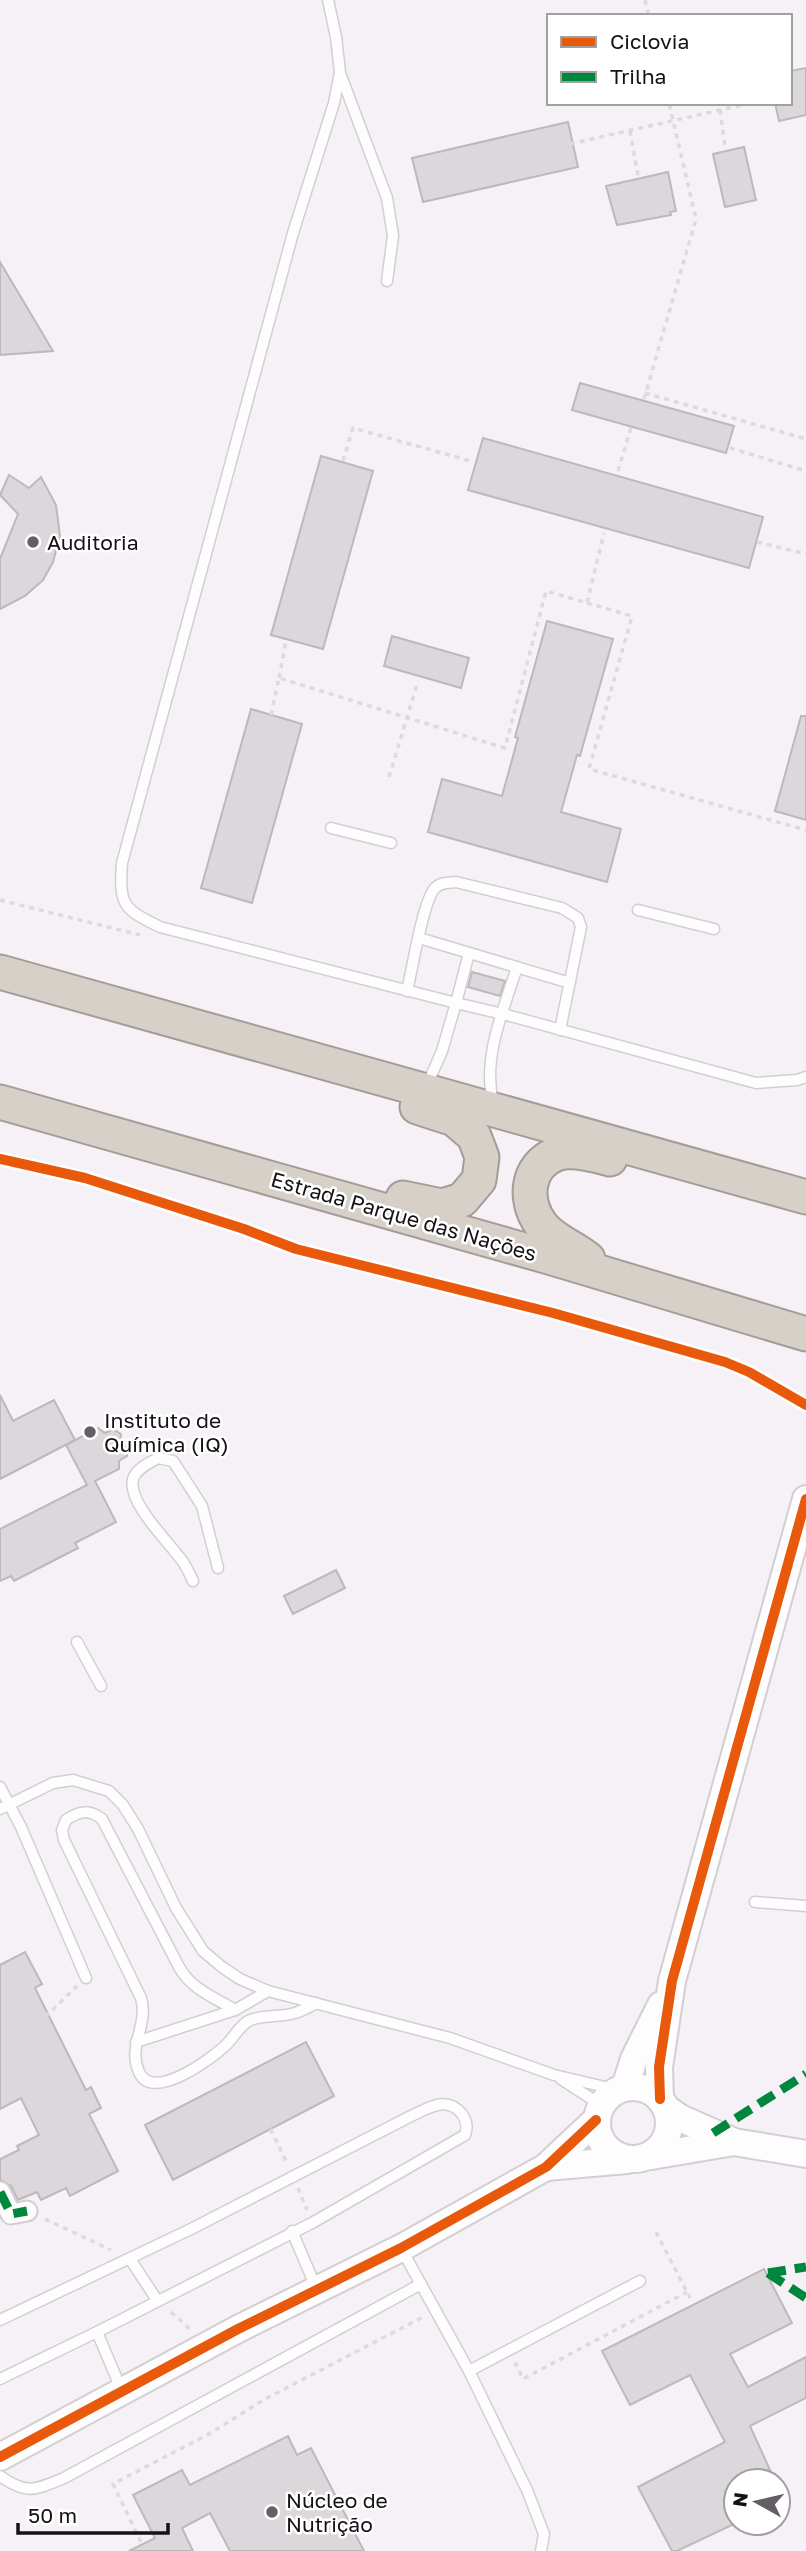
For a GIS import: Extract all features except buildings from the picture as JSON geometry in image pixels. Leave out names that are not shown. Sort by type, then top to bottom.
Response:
[{"type":"highway","points":[[0,972],[791,1193]]},
{"type":"highway","points":[[246,1170],[324,1178],[442,1206],[462,1200],[479,1180],[482,1157],[474,1136],[454,1119],[315,1075],[258,1043]]},
{"type":"highway","name":"Estrada Parque das Nações","points":[[0,1102],[246,1170],[806,1334]]},
{"type":"highway","points":[[791,1193],[753,1194],[731,1191],[601,1157],[574,1153],[556,1154],[540,1166],[531,1183],[530,1206],[542,1227],[596,1265],[600,1273],[624,1297],[806,1350]]},
{"type":"street","points":[[806,1499],[672,1981],[659,2067],[663,2103],[669,2126],[667,2135],[663,2143],[639,2158],[610,2153],[599,2138],[610,2100],[638,2087],[650,2091],[663,2103],[680,2118],[734,2142],[806,2154]]},
{"type":"street","points":[[0,2457],[238,2329],[401,2248],[546,2167],[610,2100],[634,2059],[672,1981]]},
{"type":"street","points":[[546,2167],[639,2158],[734,2142]]},
{"type":"street","points":[[0,2192],[11,2214],[27,2211]]},
{"type":"lane","points":[[328,0],[340,72],[387,198],[393,236],[387,281]]},
{"type":"lane","points":[[340,72],[334,103],[293,233],[129,836],[122,863],[120,889],[132,913],[160,927],[503,1014],[756,1083],[806,1077]]},
{"type":"lane","points":[[331,828],[391,843]]},
{"type":"lane","points":[[407,991],[433,890],[442,883],[456,882],[562,908],[578,918],[581,927],[560,1030]]},
{"type":"lane","points":[[638,910],[714,929]]},
{"type":"lane","points":[[419,938],[570,983]]},
{"type":"lane","points":[[425,1089],[442,1051],[469,953]]},
{"type":"lane","points":[[495,1109],[490,1087],[490,1066],[496,1034],[517,967]]},
{"type":"lane","points":[[194,1581],[184,1562],[150,1521],[133,1490],[132,1481],[136,1473],[158,1458],[173,1461],[202,1506],[218,1568]]},
{"type":"lane","points":[[77,1642],[101,1686]]},
{"type":"lane","points":[[5,1807],[52,1783],[73,1780],[109,1791],[123,1805],[138,1829],[176,1908],[203,1951],[240,1979],[268,1991],[450,2038],[554,2075],[610,2100]]},
{"type":"lane","points":[[0,1787],[5,1807],[86,1978]]},
{"type":"lane","points":[[235,2010],[203,1993],[184,1976],[102,1819],[88,1812],[74,1814],[63,1824],[64,1840],[143,2006],[143,2023],[134,2053],[139,2074],[148,2082],[159,2084],[169,2081],[204,2061],[250,2020],[290,2014],[316,2003]]},
{"type":"lane","points":[[755,1902],[806,1906]]},
{"type":"lane","points":[[136,2042],[235,2010],[268,1991]]},
{"type":"lane","points":[[554,2075],[610,2100]]},
{"type":"lane","points":[[0,2320],[130,2259],[411,2116],[444,2102],[452,2104],[464,2117],[468,2127],[465,2135],[312,2222],[97,2332],[0,2378]]},
{"type":"lane","points":[[292,2231],[317,2290]]},
{"type":"lane","points":[[401,2248],[469,2371],[537,2513],[544,2534],[541,2551]]},
{"type":"lane","points":[[130,2259],[157,2300]]},
{"type":"lane","points":[[469,2371],[640,2281]]},
{"type":"lane","points":[[0,2476],[15,2487],[29,2490],[64,2478],[421,2284]]},
{"type":"lane","points":[[97,2332],[122,2391]]},
{"type":"path","points":[[644,399],[696,219],[669,105]]},
{"type":"path","points":[[570,144],[742,105]]},
{"type":"path","points":[[720,110],[725,147]]},
{"type":"path","points":[[630,131],[639,181]]},
{"type":"path","points":[[645,393],[806,439]]},
{"type":"path","points":[[343,461],[353,428],[474,462]]},
{"type":"path","points":[[618,471],[631,428]]},
{"type":"path","points":[[730,448],[806,471]]},
{"type":"path","points":[[587,603],[604,533]]},
{"type":"path","points":[[757,542],[806,554]]},
{"type":"path","points":[[279,678],[505,748],[546,591],[632,616],[589,769],[806,830]]},
{"type":"path","points":[[271,715],[286,642]]},
{"type":"path","points":[[389,777],[418,681]]},
{"type":"path","points":[[38,2024],[86,1978]]},
{"type":"path","points":[[27,2211],[130,2259]]},
{"type":"path","points":[[656,2232],[690,2298]]},
{"type":"path","points":[[476,2386],[516,2364],[523,2379],[687,2292]]},
{"type":"path","points":[[157,2300],[196,2334]]},
{"type":"path","points":[[141,2542],[113,2484],[209,2434],[265,2399],[424,2316],[429,2327]]},
{"type":"marked path","points":[[713,2133],[806,2074]]},
{"type":"marked path","points":[[0,2192],[11,2214],[27,2211]]},
{"type":"marked path","points":[[768,2273],[806,2267]]},
{"type":"marked path","points":[[768,2273],[806,2298]]},
{"type":"cycle path","points":[[0,1159],[85,1178],[244,1229],[296,1249],[553,1313],[725,1362],[749,1372],[806,1405]]},
{"type":"cycle path","points":[[660,2099],[659,2067],[672,1981],[806,1499]]},
{"type":"cycle path","points":[[0,2457],[238,2329],[401,2248],[546,2167],[596,2120]]},
{"type":"place","name":"Auditoria","points":[[33,542]]},
{"type":"place","name":"Instituto de Química (IQ)","points":[[90,1432]]},
{"type":"place","name":"Núcleo de Nutrição","points":[[272,2512]]}]
